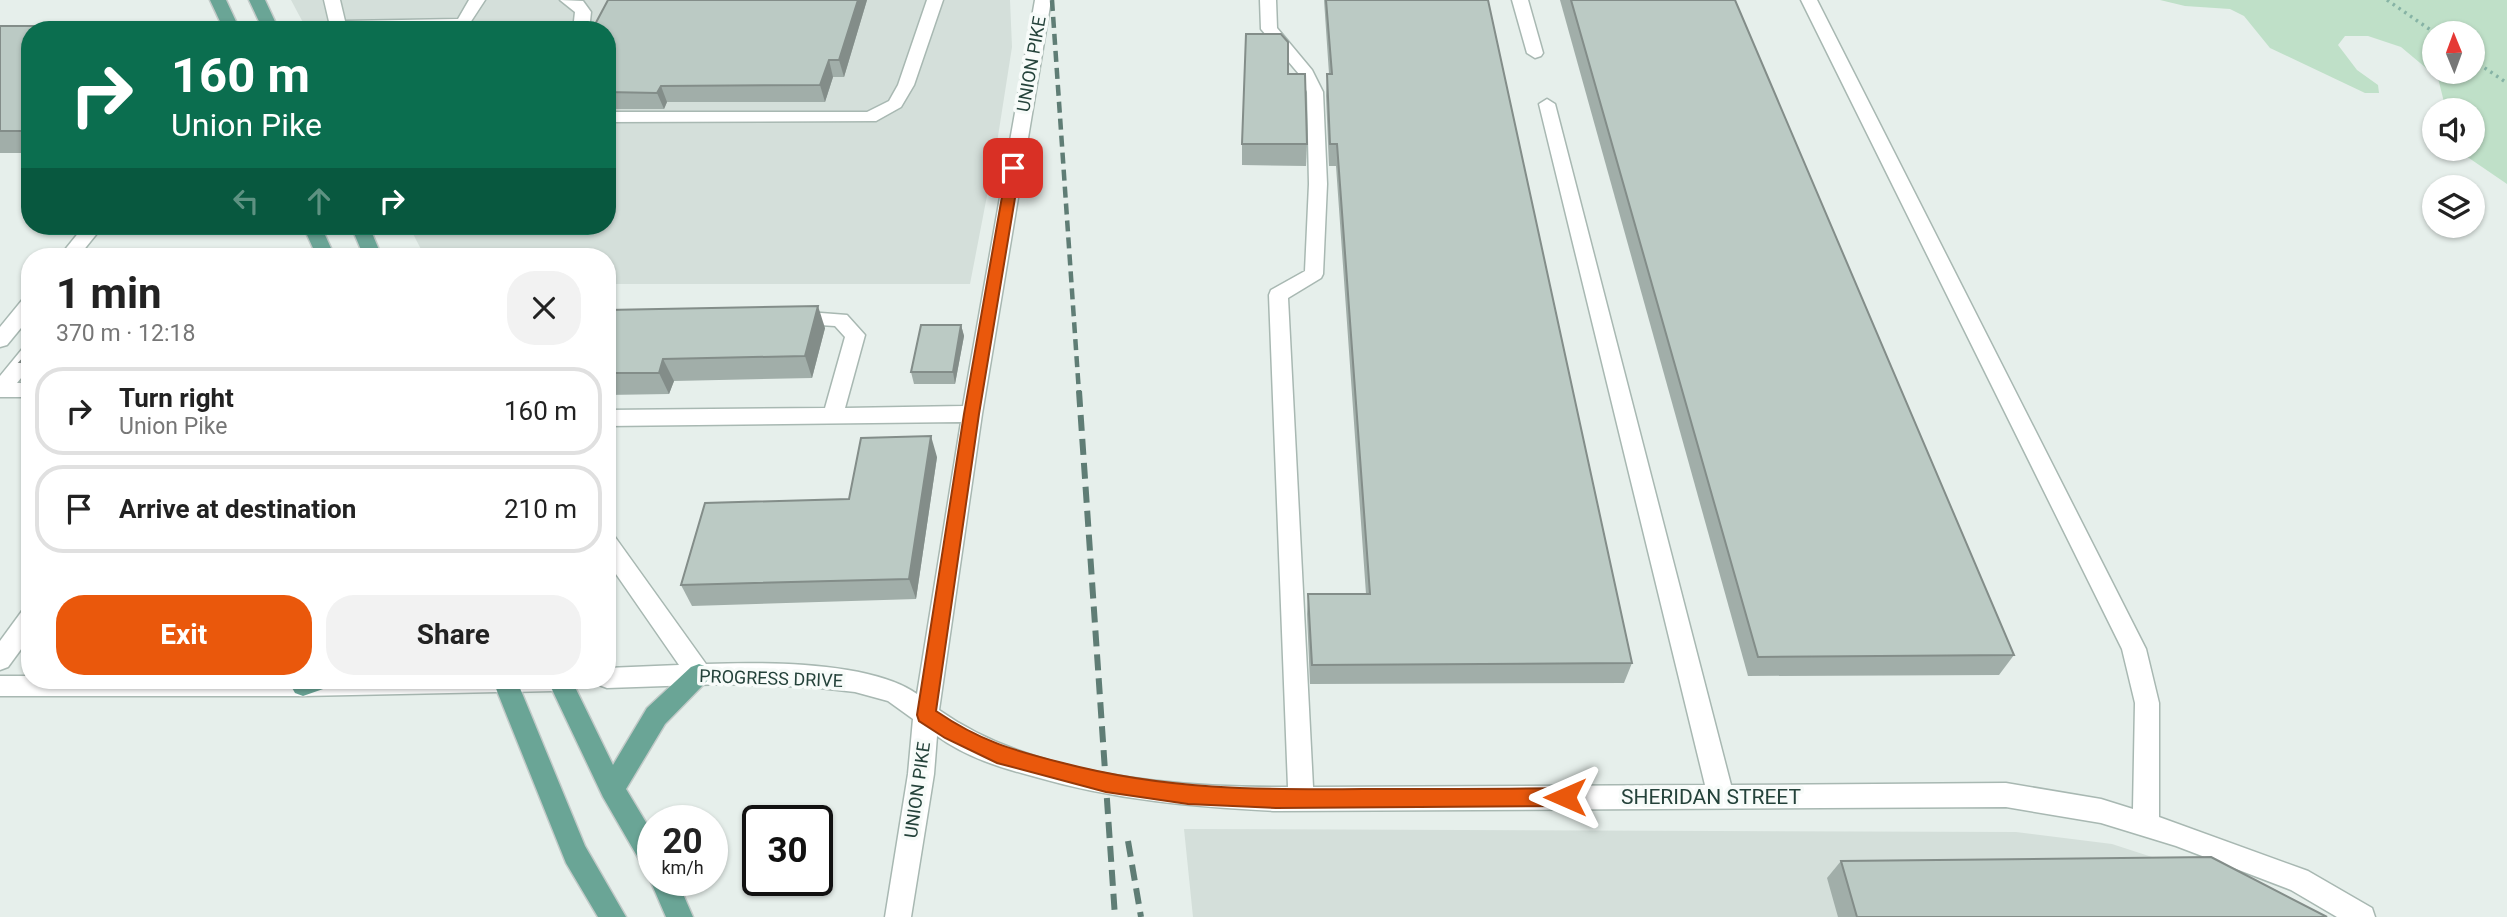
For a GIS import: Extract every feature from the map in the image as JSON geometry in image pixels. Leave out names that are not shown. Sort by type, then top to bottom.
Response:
[{"type":"main road","points":[[218,0],[228,21]]},
{"type":"main road","points":[[257,0],[267,21]]},
{"type":"main road","points":[[612,789],[656,716],[699,674]]},
{"type":"main road","points":[[508,689],[575,854],[613,917]]},
{"type":"main road","points":[[563,689],[612,789],[637,832]]},
{"type":"main road","points":[[670,896],[680,917]]},
{"type":"street","points":[[332,0],[336,21]]},
{"type":"street","points":[[464,21],[477,0]]},
{"type":"street","points":[[568,0],[578,4],[583,12],[582,21]]},
{"type":"street","points":[[616,117],[870,117],[895,104],[935,0]]},
{"type":"street","name":"UNION PIKE","points":[[898,917],[972,414],[1043,0]]},
{"type":"street","points":[[1268,0],[1269,29],[1306,73],[1315,92],[1318,184],[1314,274],[1278,295],[1301,798]]},
{"type":"street","points":[[1520,0],[1535,53]]},
{"type":"street","points":[[1809,0],[2134,649],[2147,703],[2146,825]]},
{"type":"street","points":[[1546,104],[1721,797]]},
{"type":"street","points":[[0,340],[21,315]]},
{"type":"street","points":[[777,318],[840,320],[855,335],[833,416]]},
{"type":"street","points":[[0,390],[20,363]]},
{"type":"street","points":[[0,390],[21,390]]},
{"type":"street","points":[[616,418],[972,414]]},
{"type":"street","points":[[616,556],[699,674]]},
{"type":"street","points":[[0,660],[21,631]]},
{"type":"street","name":"PROGRESS DRIVE","points":[[616,678],[699,674],[811,677],[855,682],[895,692],[926,715]]},
{"type":"street","points":[[0,686],[21,686]]},
{"type":"street","name":"SHERIDAN STREET","points":[[926,715],[951,732],[997,755],[1106,783],[1188,795],[1301,798],[2006,795],[2101,811],[2146,825],[2299,880],[2362,917]]},
{"type":"path","points":[[2387,0],[2422,24]]},
{"type":"path","points":[[2485,68],[2507,83]]},
{"type":"shaded area","points":[[291,0],[1010,0],[1012,47],[970,284],[616,284],[616,248],[420,248],[414,235],[616,235],[616,21],[302,21]]},
{"type":"shaded area","points":[[1184,829],[2016,832],[2112,844],[2235,884],[2303,917],[1193,917]]},
{"type":"green space","points":[[2160,0],[2507,0],[2507,184],[2473,161],[2485,161],[2485,98],[2443,98],[2440,84],[2485,84],[2485,21],[2422,21],[2422,65],[2401,47],[2368,36],[2345,36],[2338,45],[2357,70],[2378,85],[2379,93],[2365,93],[2270,48],[2244,16],[2230,9],[2185,6]]},
{"type":"building","points":[[608,0],[858,0],[839,60],[829,60],[820,85],[661,86],[657,93],[616,92],[616,21],[597,21]]},
{"type":"building","points":[[1326,0],[1488,0],[1632,663],[1312,665],[1308,594],[1370,594],[1337,144],[1330,144],[1327,74],[1332,74]]},
{"type":"building","points":[[1571,0],[1735,0],[2014,655],[1758,657]]},
{"type":"building","points":[[0,26],[21,26],[21,131],[0,131]]},
{"type":"building","points":[[1246,34],[1281,34],[1288,42],[1288,74],[1305,74],[1307,144],[1242,144]]},
{"type":"building","points":[[818,306],[805,356],[663,359],[659,373],[616,373],[616,310]]},
{"type":"building","points":[[921,325],[961,325],[953,372],[911,372]]},
{"type":"building","points":[[931,436],[909,579],[681,585],[705,503],[849,499],[861,438]]},
{"type":"building","points":[[2211,857],[2327,917],[1857,917],[1841,861]]},
{"type":"railway","points":[[1052,0],[1079,393]]},
{"type":"railway","points":[[1079,391],[1115,917]]},
{"type":"railway","points":[[1128,841],[1141,917]]},
{"type":"route","points":[[1013,168],[926,715],[951,732],[997,755],[1124,787],[1188,795],[1276,799],[1565,797]]}]
